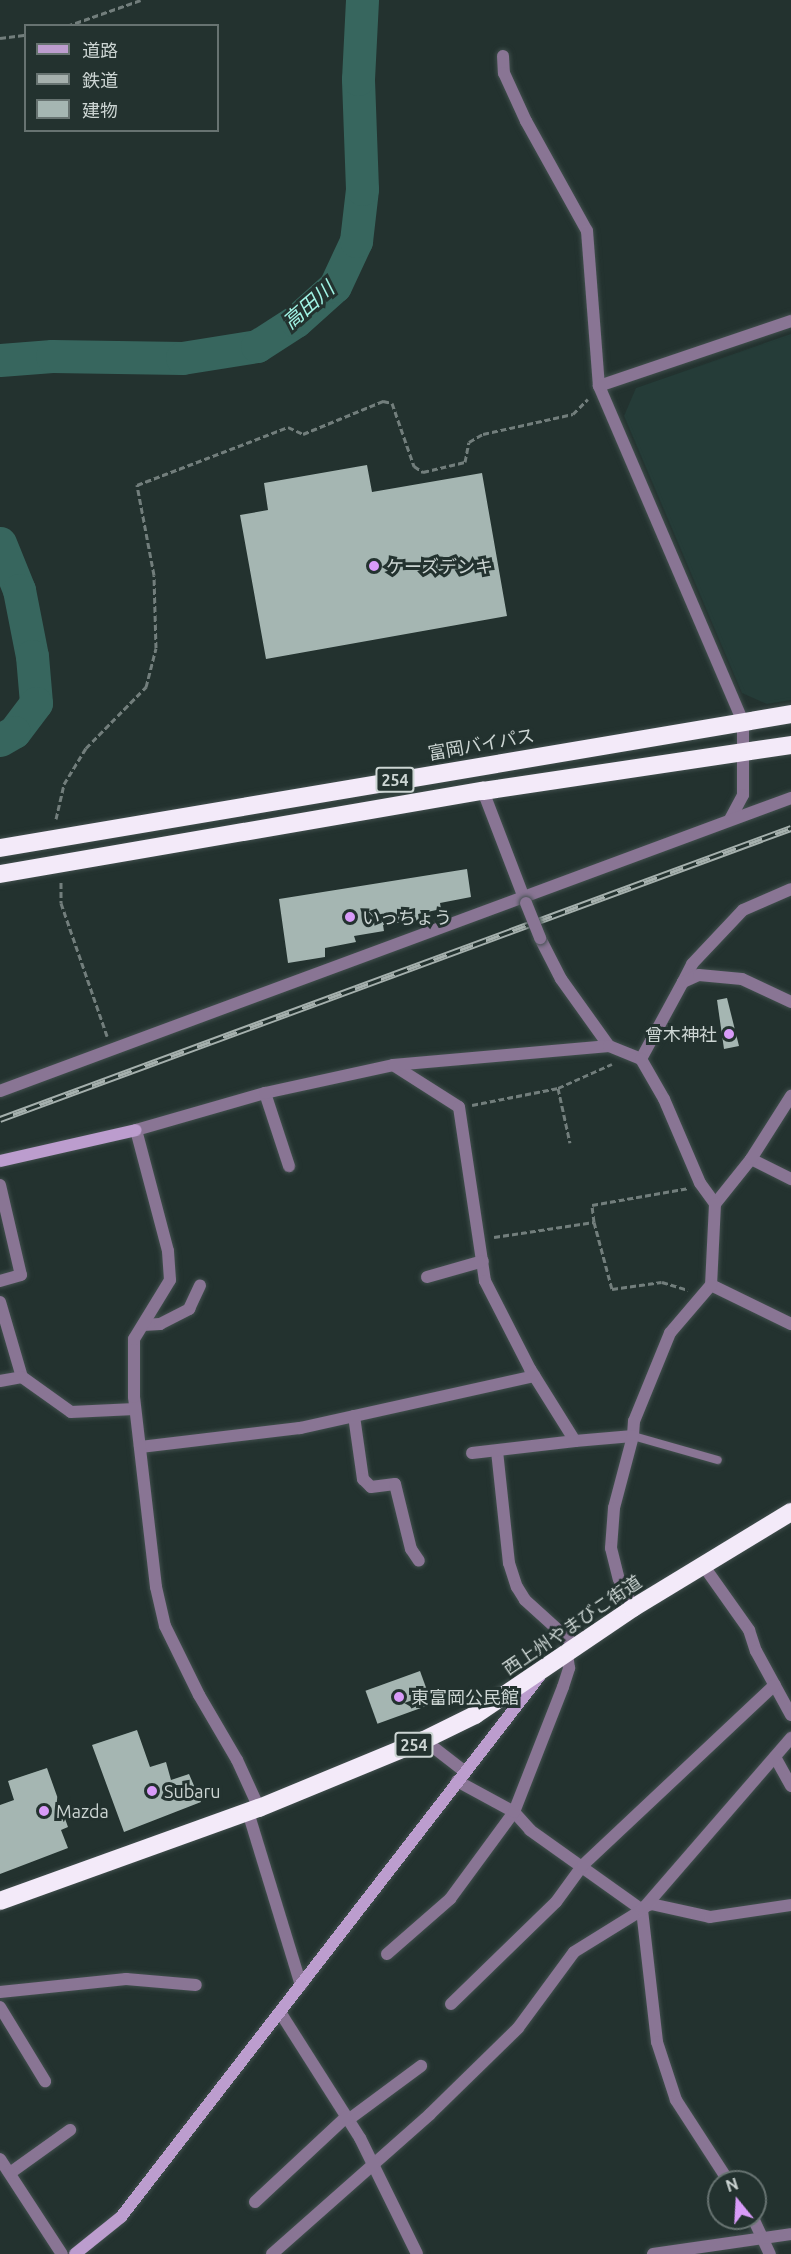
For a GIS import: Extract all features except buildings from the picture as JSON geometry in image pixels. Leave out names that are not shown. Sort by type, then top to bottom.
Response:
[{"type":"highway","name":"富岡バイパス","points":[[0,848],[791,714]]},
{"type":"highway","name":"254","points":[[0,874],[483,791],[791,745]]},
{"type":"highway","name":"西上州やまびこ街道","points":[[0,1901],[253,1810],[424,1740],[475,1714],[546,1669],[633,1608],[791,1512]]},
{"type":"street","points":[[503,56],[504,73],[526,121],[587,231],[599,386],[743,722],[741,754],[743,795],[730,819]]},
{"type":"street","points":[[599,386],[791,321]]},
{"type":"street","points":[[483,791],[540,938],[561,979],[609,1046]]},
{"type":"street","points":[[0,1091],[525,900],[730,819],[791,798]]},
{"type":"street","points":[[641,1059],[692,964],[743,910],[791,889]]},
{"type":"street","points":[[682,982],[706,975],[742,979],[791,1002]]},
{"type":"street","points":[[0,1161],[136,1130],[265,1093],[393,1065],[609,1046],[641,1059],[664,1099],[700,1183],[715,1204]]},
{"type":"street","points":[[393,1065],[459,1107],[477,1240],[485,1281],[497,1310],[534,1376],[575,1441]]},
{"type":"street","points":[[265,1093],[289,1166]]},
{"type":"street","points":[[633,1608],[619,1579],[611,1548],[614,1508],[633,1436],[634,1421],[670,1333],[711,1285],[715,1204],[751,1159],[791,1096]]},
{"type":"street","points":[[136,1130],[168,1251],[170,1280],[134,1340],[135,1409],[156,1587],[165,1626],[199,1695],[237,1760],[301,1984]]},
{"type":"street","points":[[751,1159],[791,1179]]},
{"type":"street","points":[[0,1185],[21,1275],[0,1281]]},
{"type":"street","points":[[427,1277],[483,1262]]},
{"type":"street","points":[[143,1325],[160,1324],[189,1309],[200,1285]]},
{"type":"street","points":[[711,1285],[791,1324]]},
{"type":"street","points":[[0,1302],[22,1377],[71,1412],[135,1409]]},
{"type":"street","points":[[140,1447],[300,1428],[534,1376]]},
{"type":"street","points":[[0,1382],[22,1377]]},
{"type":"street","points":[[354,1416],[363,1479],[371,1487],[395,1484],[411,1550],[419,1561]]},
{"type":"street","points":[[472,1453],[633,1436]]},
{"type":"street","points":[[387,1954],[450,1899],[514,1812],[563,1688],[572,1651],[525,1600],[517,1587],[509,1563],[497,1451]]},
{"type":"street","points":[[703,1565],[749,1630],[791,1715]]},
{"type":"street","points":[[78,2253],[121,2217],[546,1669]]},
{"type":"street","points":[[451,2004],[556,1902],[583,1865],[775,1685]]},
{"type":"street","points":[[721,2170],[676,2100],[657,2042],[643,1908],[791,1738]]},
{"type":"street","points":[[424,1740],[461,1776],[514,1812],[530,1830],[643,1908]]},
{"type":"street","points":[[775,1757],[791,1786]]},
{"type":"street","points":[[272,2254],[430,2114],[518,2028],[574,1952],[651,1904],[710,1917],[791,1905]]},
{"type":"street","points":[[0,1992],[126,1979],[196,1985]]},
{"type":"street","points":[[0,2007],[45,2081]]},
{"type":"street","points":[[280,2012],[347,2118],[417,2254]]},
{"type":"street","points":[[255,2202],[347,2118],[421,2067]]},
{"type":"street","points":[[10,2174],[70,2130]]},
{"type":"street","points":[[0,2159],[62,2254]]},
{"type":"street","points":[[760,2230],[770,2254]]},
{"type":"street","points":[[653,2254],[791,2234]]},
{"type":"lane","points":[[633,1436],[718,1460]]},
{"type":"path","points":[[73,24],[141,0]]},
{"type":"path","points":[[0,38],[24,35]]},
{"type":"path","points":[[55,839],[64,784],[86,748],[146,687],[156,648],[154,575],[137,485],[288,427],[303,434],[383,401],[392,403],[414,466],[423,472],[465,462],[469,442],[483,434],[573,414],[599,386]]},
{"type":"path","points":[[60,865],[61,903],[111,1050]]},
{"type":"path","points":[[459,1107],[558,1088],[615,1063],[623,1052]]},
{"type":"path","points":[[558,1088],[570,1143]]},
{"type":"path","points":[[699,1298],[681,1286],[662,1282],[612,1289],[594,1222],[592,1205],[682,1190],[700,1183]]},
{"type":"path","points":[[477,1240],[594,1222]]},
{"type":"shaded area","points":[[791,334],[791,700],[767,704],[742,693],[624,416],[636,388]]},
{"type":"waterway","name":"高田川","points":[[0,360],[52,356],[182,358],[257,346],[296,321],[335,286],[356,241],[362,189],[358,79],[362,0]]},
{"type":"waterway","name":"高田川","points":[[0,543],[19,590],[32,656],[36,703],[14,732],[0,740]]},
{"type":"railway","points":[[0,1119],[791,828]]},
{"type":"place","name":"ケーズデンキ","points":[[374,566]]},
{"type":"place","name":"いっちょう","points":[[350,917]]},
{"type":"place","name":"曾木神社","points":[[729,1034]]},
{"type":"place","name":"東富岡公民館","points":[[399,1697]]},
{"type":"place","name":"Subaru","points":[[152,1791]]},
{"type":"place","name":"Mazda","points":[[44,1811]]}]
